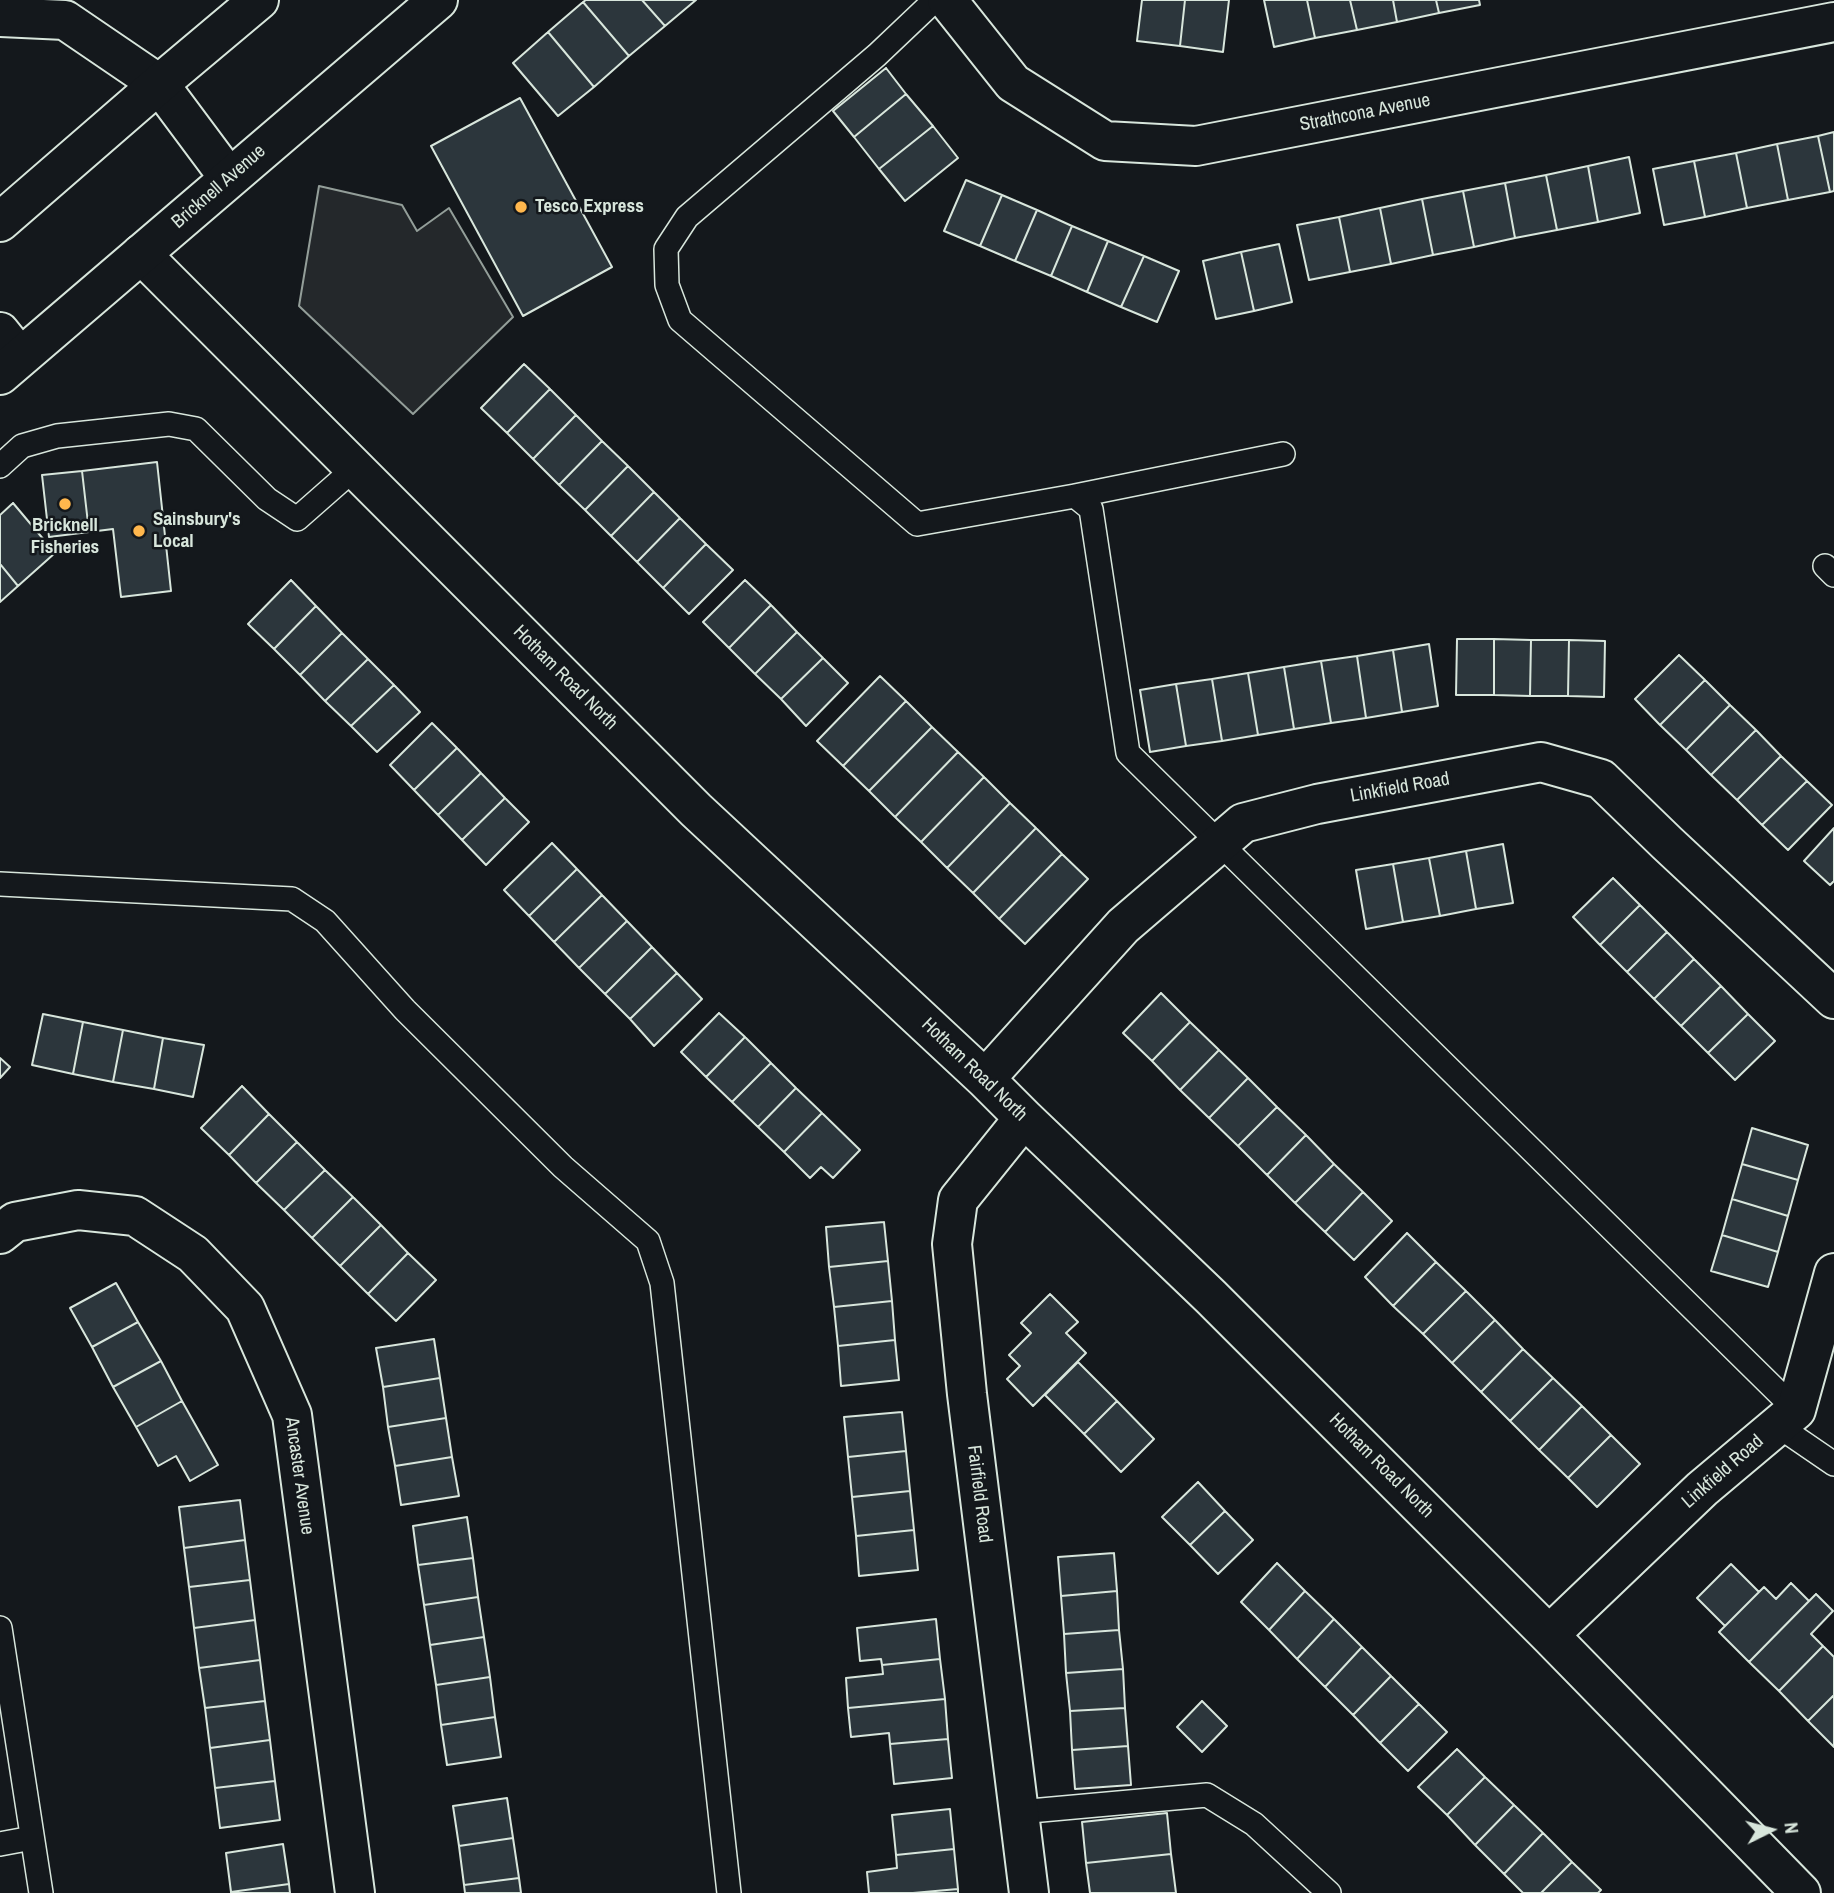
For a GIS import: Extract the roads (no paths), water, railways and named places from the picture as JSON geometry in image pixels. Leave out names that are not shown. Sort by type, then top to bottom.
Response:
[{"type":"street","points":[[0,222],[260,0]]},
{"type":"street","name":"Bricknell Avenue","points":[[7,354],[141,254],[438,0]]},
{"type":"street","name":"Strathcona Avenue","points":[[947,0],[1013,83],[1105,141],[1196,146],[1834,22]]},
{"type":"street","points":[[0,17],[65,20],[159,84],[229,178]]},
{"type":"street","name":"Hotham Road North","points":[[141,254],[696,810],[985,1079],[1221,1307],[1549,1635],[1801,1893]]},
{"type":"street","name":"Linkfield Road","points":[[985,1079],[1123,926],[1243,823],[1317,804],[1541,762],[1601,779],[1834,999]]},
{"type":"street","name":"Fairfield Road","points":[[1024,1118],[958,1200],[952,1244],[967,1394],[1029,1893]]},
{"type":"street","name":"Ancaster Avenue","points":[[0,1234],[15,1222],[78,1210],[135,1216],[192,1254],[245,1308],[292,1415],[355,1893]]},
{"type":"street","points":[[1786,1418],[1834,1273]]},
{"type":"street","name":"Linkfield Road","points":[[1549,1635],[1702,1489],[1786,1418]]},
{"type":"lane","points":[[935,0],[877,55],[688,217],[666,249],[667,285],[680,320],[917,524],[1075,496],[1283,454]]},
{"type":"lane","points":[[0,466],[22,446],[57,436],[169,424],[195,429],[267,499],[297,519],[355,468]]},
{"type":"lane","points":[[1075,496],[1091,509],[1128,753],[1480,1101],[1786,1418],[1834,1464]]},
{"type":"lane","points":[[0,884],[292,899],[325,920],[405,1010],[563,1167],[648,1241],[662,1283],[729,1893]]},
{"type":"lane","points":[[0,1628],[41,1893]]},
{"type":"lane","points":[[1019,1812],[1207,1795],[1254,1824],[1328,1893]]},
{"type":"lane","points":[[0,1844],[32,1838]]},
{"type":"place","name":"Tesco Express","points":[[521,207]]},
{"type":"place","name":"Bricknell Fisheries","points":[[65,504]]},
{"type":"place","name":"Sainsbury's Local","points":[[139,531]]}]
